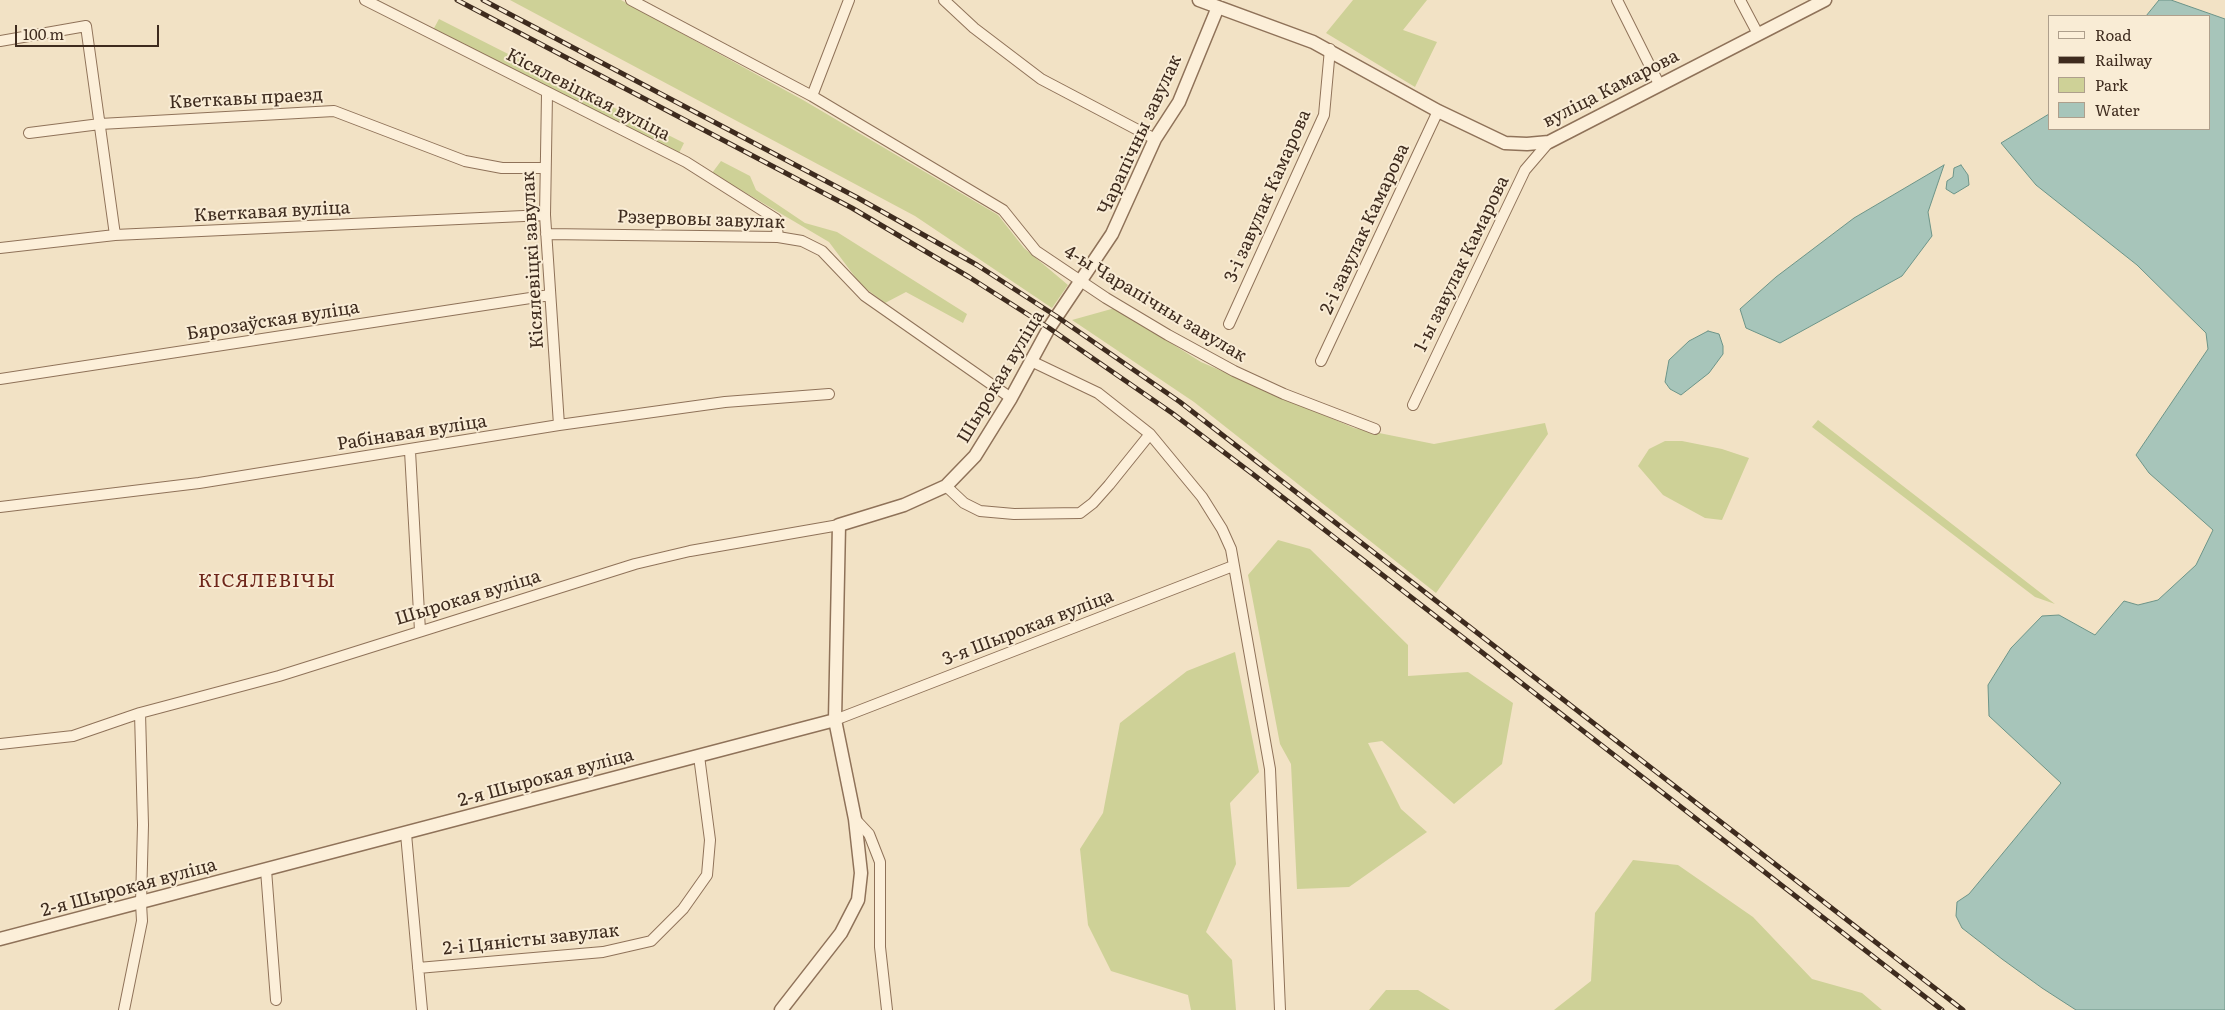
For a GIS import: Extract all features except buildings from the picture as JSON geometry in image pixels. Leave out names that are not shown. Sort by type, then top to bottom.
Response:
[{"type":"street","name":"Кісялевіцкая вуліца","points":[[364,0],[547,94],[686,162],[776,219],[778,237]]},
{"type":"street","name":"4-ы Чарапічны завулак","points":[[631,0],[812,96],[1003,210],[1036,251],[1160,330],[1234,371],[1284,394],[1375,429]]},
{"type":"street","points":[[812,96],[849,0]]},
{"type":"street","points":[[944,0],[974,28],[1040,79],[1155,139]]},
{"type":"street","name":"вуліца Камарова","points":[[1198,0],[1220,4],[1330,49],[1438,111],[1505,143],[1549,142],[1825,0]]},
{"type":"street","points":[[1617,0],[1659,84]]},
{"type":"street","points":[[1740,0],[1758,34]]},
{"type":"street","name":"Чарапічны завулак","points":[[1082,282],[1112,234],[1155,139],[1179,102],[1220,4]]},
{"type":"street","points":[[0,41],[86,26],[115,235]]},
{"type":"street","name":"3-і завулак Камарова","points":[[1229,324],[1324,114],[1330,49]]},
{"type":"street","name":"Кісялевіцкі завулак","points":[[547,94],[544,168],[545,215],[559,425]]},
{"type":"street","name":"Кветкавы праезд","points":[[30,133],[100,124],[334,111],[465,161],[502,168],[544,168]]},
{"type":"street","name":"2-і завулак Камарова","points":[[1321,361],[1438,111]]},
{"type":"street","name":"1-ы завулак Камарова","points":[[1413,405],[1525,170],[1549,142]]},
{"type":"street","name":"Кветкавая вуліца","points":[[0,248],[115,235],[545,215]]},
{"type":"street","name":"Рэзервовы завулак","points":[[546,234],[778,237],[802,241],[822,251],[865,296],[1011,398]]},
{"type":"street","name":"Шырокая вуліца","points":[[0,744],[73,736],[140,714],[279,676],[635,564],[690,551],[839,525],[904,505],[946,486],[975,456],[1011,398],[1052,323],[1082,282]]},
{"type":"street","name":"Бярозаўская вуліца","points":[[0,379],[550,295]]},
{"type":"street","points":[[1032,361],[1098,393],[1150,434],[1202,497],[1222,529],[1231,549],[1270,769],[1280,1010]]},
{"type":"street","name":"Рабінавая вуліца","points":[[0,507],[199,483],[410,451],[559,425],[725,402],[828,394]]},
{"type":"street","points":[[946,486],[964,503],[980,511],[1014,514],[1080,513],[1103,491],[1150,434]]},
{"type":"street","points":[[410,451],[420,631]]},
{"type":"street","points":[[781,1010],[841,933],[858,900],[861,873],[855,819],[835,720],[839,525]]},
{"type":"street","name":"3-я Шырокая вуліца","points":[[835,720],[1233,566]]},
{"type":"street","points":[[124,1010],[142,921],[144,825],[140,714]]},
{"type":"street","name":"2-я Шырокая вуліца","points":[[0,939],[835,720]]},
{"type":"street","name":"2-і Цяністы завулак","points":[[418,968],[603,952],[651,941],[683,909],[707,875],[710,840],[699,756]]},
{"type":"street","points":[[855,819],[869,834],[880,862],[880,947],[888,1010]]},
{"type":"street","points":[[406,834],[422,1010]]},
{"type":"street","points":[[266,870],[276,1000]]},
{"type":"green space","points":[[510,0],[621,0],[803,100],[998,215],[1024,248],[1068,285],[1052,308],[915,216]]},
{"type":"green space","points":[[1353,0],[1427,0],[1403,30],[1437,42],[1415,87],[1326,33]]},
{"type":"green space","points":[[439,19],[684,143],[679,153],[433,30]]},
{"type":"green space","points":[[721,161],[750,176],[756,190],[805,223],[837,232],[967,314],[963,323],[906,292],[885,303],[861,285],[829,242],[712,173]]},
{"type":"green space","points":[[1115,308],[1201,362],[1354,428],[1434,444],[1545,423],[1548,434],[1436,593],[1194,402],[1072,320]]},
{"type":"green space","points":[[1818,420],[2055,604],[2035,597],[1812,427]]},
{"type":"green space","points":[[1665,441],[1682,441],[1722,449],[1749,458],[1722,520],[1705,518],[1663,495],[1638,466],[1649,449]]},
{"type":"green space","points":[[1278,540],[1310,549],[1408,645],[1408,676],[1468,672],[1513,703],[1502,764],[1454,804],[1382,741],[1368,743],[1401,809],[1427,832],[1349,887],[1297,889],[1291,764],[1280,744],[1248,575]]},
{"type":"green space","points":[[1235,652],[1259,772],[1230,803],[1236,864],[1206,932],[1232,960],[1236,1010],[1191,1010],[1188,995],[1111,971],[1088,925],[1080,849],[1103,813],[1120,723],[1187,671]]},
{"type":"green space","points":[[1633,860],[1678,865],[1753,917],[1812,979],[1862,993],[1882,1010],[1554,1010],[1591,981],[1595,913]]},
{"type":"green space","points":[[1386,990],[1418,990],[1450,1010],[1369,1010]]},
{"type":"water","points":[[2159,0],[2171,0],[2225,19],[2225,1010],[2076,1010],[2042,988],[1962,928],[1956,916],[1957,902],[1969,894],[2061,783],[1989,716],[1988,685],[2011,648],[2042,616],[2059,615],[2095,635],[2124,601],[2138,605],[2158,600],[2196,565],[2213,530],[2149,473],[2136,455],[2208,349],[2206,333],[2137,265],[2036,185],[2001,143],[2048,115],[2048,130],[2210,130],[2210,15],[2147,15]]},
{"type":"water","points":[[1944,165],[1928,212],[1932,236],[1902,276],[1780,343],[1746,328],[1740,309],[1776,277],[1854,218]]},
{"type":"water","points":[[1961,165],[1968,175],[1969,185],[1954,194],[1946,189],[1947,181],[1953,177],[1954,168]]},
{"type":"water","points":[[1708,331],[1719,334],[1723,346],[1723,354],[1709,373],[1681,395],[1670,389],[1665,382],[1669,360],[1689,341]]},
{"type":"railway","points":[[457,0],[852,208],[969,277],[1049,328],[1172,413],[1254,475],[1942,1010]]},
{"type":"railway","points":[[483,0],[858,198],[977,265],[1056,316],[1180,402],[1963,1010]]},
{"type":"district","name":"КІСЯЛЕВІЧЫ","points":[[267,581]]}]
